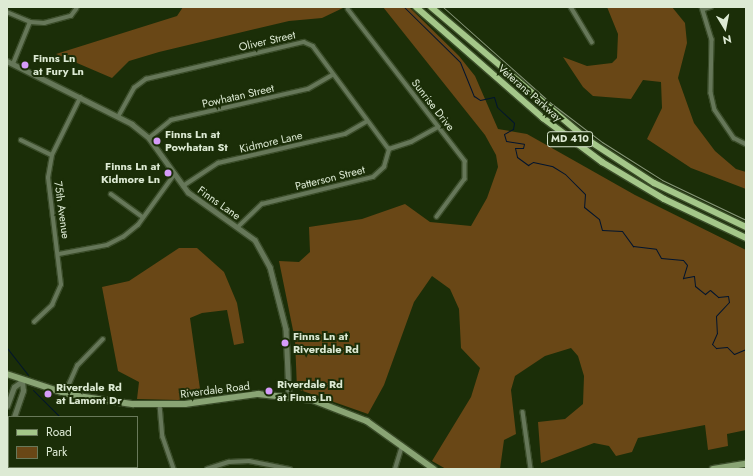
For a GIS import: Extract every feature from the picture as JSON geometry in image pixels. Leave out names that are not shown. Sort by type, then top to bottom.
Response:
[{"type":"main road","name":"Veterans Parkway","points":[[416,7],[543,118],[602,162],[664,199],[746,238]]},
{"type":"main road","name":"Veterans Parkway","points":[[431,7],[588,140],[660,185],[746,227]]},
{"type":"main road","name":"Riverdale Road","points":[[7,374],[22,381],[65,393],[110,402],[160,405],[248,395],[289,395],[338,406],[366,420],[434,469]]},
{"type":"main road","points":[[713,469],[746,464]]},
{"type":"street","points":[[571,7],[592,42]]},
{"type":"street","points":[[711,7],[703,8],[712,39],[711,93],[715,110],[734,138],[746,144]]},
{"type":"street","points":[[7,12],[30,22],[62,20],[76,9]]},
{"type":"street","name":"Sunrise Drive","points":[[348,9],[463,158],[466,169],[463,182],[437,217]]},
{"type":"street","points":[[12,64],[30,22]]},
{"type":"street","name":"Oliver Street","points":[[118,117],[134,88],[146,79],[294,44],[310,44],[366,122],[389,149]]},
{"type":"street","name":"Finns Lane","points":[[7,61],[118,117],[149,138],[183,186],[238,227],[259,246],[270,267],[287,337],[289,395]]},
{"type":"street","name":"Powhatan Street","points":[[149,138],[171,120],[308,89],[332,75]]},
{"type":"street","name":"75th Avenue","points":[[34,322],[59,293],[62,274],[48,188],[52,155],[80,98]]},
{"type":"street","name":"Kidmore Lane","points":[[183,186],[218,163],[339,135],[366,122]]},
{"type":"street","points":[[389,149],[411,142],[438,127]]},
{"type":"street","points":[[21,140],[52,155]]},
{"type":"street","name":"Patterson Street","points":[[238,227],[262,204],[373,177],[384,167],[389,149]]},
{"type":"street","points":[[59,254],[113,243],[128,234],[143,217],[174,175]]},
{"type":"street","points":[[111,194],[143,217]]},
{"type":"street","points":[[65,393],[77,366],[103,339]]},
{"type":"street","points":[[7,406],[14,387],[22,381]]},
{"type":"street","points":[[14,416],[23,391],[22,381]]},
{"type":"street","points":[[160,405],[163,437],[174,469]]},
{"type":"street","points":[[523,412],[531,469]]},
{"type":"street","points":[[395,469],[402,446]]},
{"type":"street","points":[[207,469],[229,462],[249,461],[290,469]]},
{"type":"green space","points":[[183,7],[345,7],[322,18],[289,21],[159,52],[129,61],[112,78],[56,54],[177,16]]},
{"type":"green space","points":[[383,7],[409,7],[459,56],[475,76],[498,129],[527,134],[635,195],[746,250],[746,430],[727,434],[728,446],[708,450],[705,425],[638,438],[632,452],[616,456],[609,446],[594,443],[541,463],[538,422],[565,419],[583,404],[584,376],[578,356],[571,348],[545,356],[515,376],[511,390],[516,434],[504,440],[500,469],[446,469],[432,461],[471,397],[480,368],[461,348],[459,309],[450,289],[432,276],[414,302],[384,385],[368,414],[297,389],[295,340],[279,261],[299,262],[310,252],[309,227],[362,219],[405,204],[430,222],[471,226],[487,198],[498,167],[496,155],[485,135]]},
{"type":"green space","points":[[607,7],[672,7],[685,23],[687,43],[678,78],[694,123],[715,151],[736,169],[746,172],[746,189],[691,168],[647,139],[662,108],[661,82],[643,80],[631,99],[593,96],[583,87],[563,57],[587,66],[612,63],[617,58],[618,34]]},
{"type":"green space","points":[[179,248],[197,248],[224,272],[237,303],[244,343],[234,345],[227,310],[202,313],[190,318],[201,396],[178,400],[137,399],[139,382],[118,371],[102,287],[129,281]]},
{"type":"waterway","points":[[404,7],[460,62],[474,96],[480,100],[494,97],[497,107],[514,123],[513,129],[504,134],[506,141],[524,144],[523,148],[515,148],[517,157],[528,165],[533,162],[552,166],[565,174],[585,194],[584,207],[599,219],[602,230],[622,231],[633,246],[656,249],[661,258],[683,260],[687,265],[683,278],[694,276],[695,286],[705,294],[710,290],[718,297],[728,296],[729,302],[716,316],[717,333],[712,344],[716,348],[727,347],[734,354],[746,349]]},
{"type":"waterway","points":[[7,348],[28,375]]},
{"type":"waterway","points":[[33,390],[59,416]]},
{"type":"tram line","points":[[443,7],[552,104],[602,142],[662,180],[746,220]]},
{"type":"place","name":"Finns Ln at Fury Ln","points":[[25,65]]},
{"type":"place","name":"Finns Ln at Powhatan St","points":[[157,141]]},
{"type":"place","name":"Finns Ln at Kidmore Ln","points":[[168,173]]},
{"type":"place","name":"Finns Ln at Riverdale Rd","points":[[285,343]]},
{"type":"place","name":"Riverdale Rd at Finns Ln","points":[[269,391]]},
{"type":"place","name":"Riverdale Rd at Lamont Dr","points":[[48,394]]}]
